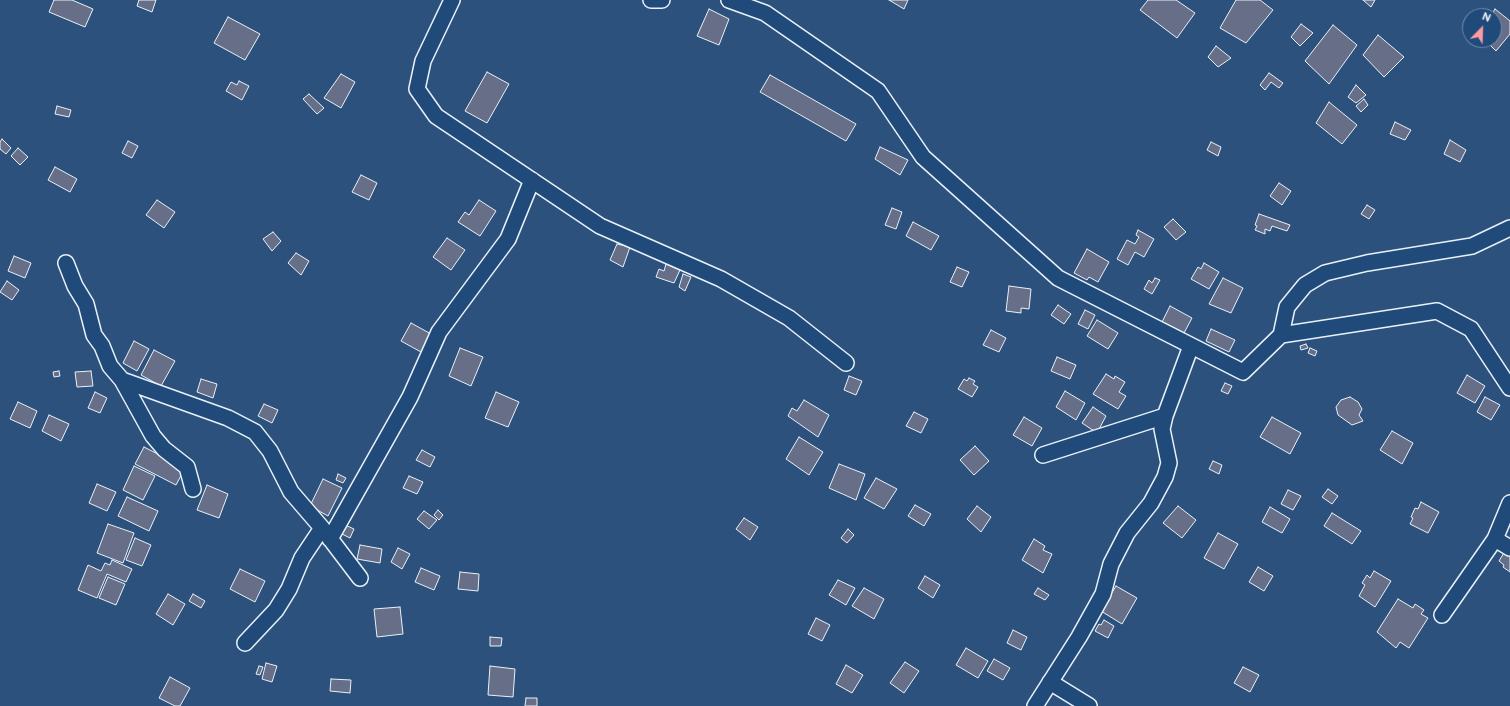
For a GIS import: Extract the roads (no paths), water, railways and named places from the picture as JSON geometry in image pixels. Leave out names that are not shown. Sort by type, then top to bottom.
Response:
[{"type":"street","points":[[452,0],[423,61],[417,89],[436,116],[600,226],[721,279],[789,318],[846,363]]},
{"type":"street","points":[[652,0],[662,0]]},
{"type":"street","points":[[729,0],[765,13],[878,92],[923,157],[1058,278],[1243,372],[1280,335],[1287,307],[1305,285],[1325,273],[1367,263],[1472,246],[1510,228]]},
{"type":"street","points":[[245,643],[276,610],[289,589],[302,558],[326,533],[410,397],[439,332],[508,239],[532,180]]},
{"type":"street","points":[[66,263],[75,286],[86,304],[94,335],[102,346],[110,366],[122,380],[153,436],[164,449],[187,467],[193,489]]},
{"type":"street","points":[[1280,335],[1437,311],[1471,329],[1510,388]]},
{"type":"street","points":[[1035,706],[1079,637],[1104,594],[1111,564],[1127,533],[1151,503],[1165,477],[1169,463],[1162,428],[1191,346]]},
{"type":"street","points":[[122,380],[228,418],[255,432],[270,451],[291,492],[326,533],[360,578]]},
{"type":"street","points":[[1043,455],[1165,416]]},
{"type":"street","points":[[1442,615],[1495,539],[1510,503]]},
{"type":"street","points":[[1495,539],[1510,548]]},
{"type":"street","points":[[1050,682],[1089,706]]}]
